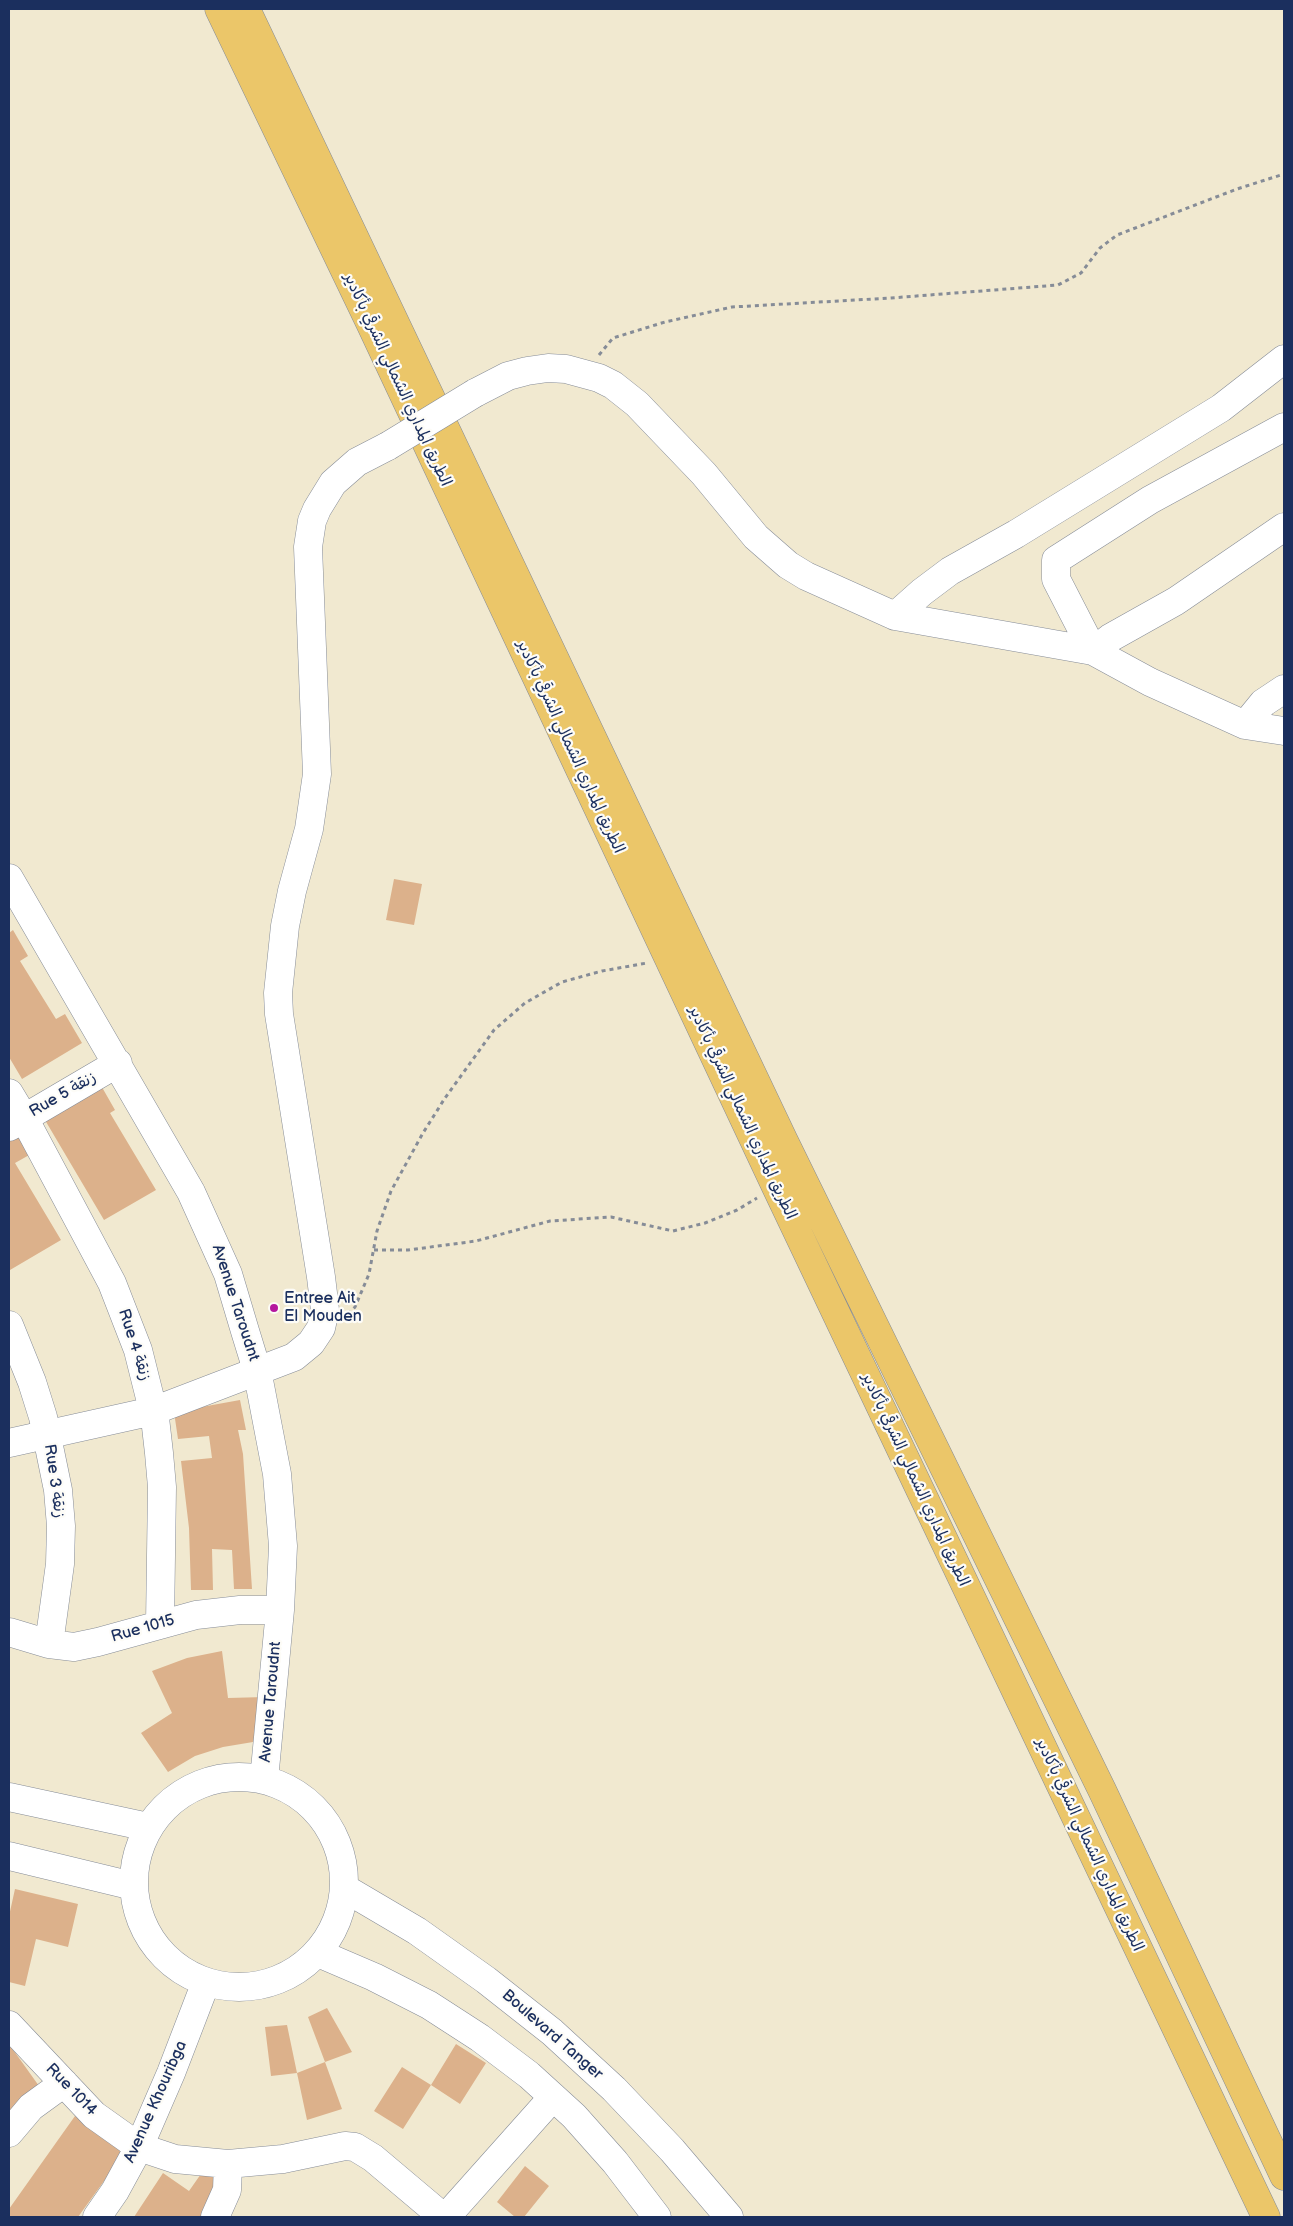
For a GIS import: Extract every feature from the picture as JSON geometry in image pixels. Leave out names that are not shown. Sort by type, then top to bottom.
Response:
[{"type":"highway","name":"الطريق المداري الشمالي الشرقي بأكادير","points":[[219,9],[374,332],[776,1187],[1266,2217]]},
{"type":"highway","name":"الطريق المداري الشمالي الشرقي بأكادير","points":[[246,9],[784,1141],[1102,1790],[1284,2176]]},
{"type":"street","points":[[895,616],[950,571],[1072,500],[1221,408],[1284,359]]},
{"type":"street","points":[[9,1443],[153,1411],[294,1357],[317,1336],[324,1319],[325,1310],[279,1014],[278,993],[285,926],[292,891],[309,829],[317,774],[308,547],[312,521],[333,483],[357,462],[388,446],[474,393],[508,376],[548,368],[584,373],[613,385],[637,404],[699,468],[756,538],[771,552],[806,576],[895,616],[1092,651],[1150,682],[1245,725],[1284,731]]},
{"type":"street","points":[[1092,651],[1056,579],[1056,560],[1164,492],[1284,428]]},
{"type":"street","points":[[1092,651],[1110,638],[1176,601],[1284,527]]},
{"type":"street","points":[[1245,725],[1263,704],[1284,689]]},
{"type":"street","name":"Avenue Taroudnt","points":[[9,878],[118,1063],[204,1219],[228,1274],[257,1370],[277,1474],[283,1546],[280,1610],[264,1780]]},
{"type":"street","name":"Rue 5 زنقة","points":[[17,1122],[118,1063]]},
{"type":"street","name":"Rue 4 زنقة","points":[[9,1093],[17,1122],[115,1291],[138,1350],[153,1411],[162,1487],[160,1624]]},
{"type":"street","name":"Rue 3 زنقة","points":[[9,1325],[32,1382],[47,1435],[58,1490],[61,1526],[58,1591],[49,1644]]},
{"type":"street","name":"Rue 1015","points":[[9,1632],[49,1644],[74,1647],[160,1624],[218,1612],[280,1610]]},
{"type":"street","points":[[237,1776],[264,1780],[287,1788],[307,1802],[324,1819],[336,1840],[343,1864],[344,1888],[341,1912],[332,1933],[318,1953],[299,1969],[278,1980],[262,1985],[230,1987],[206,1982],[177,1968],[154,1945],[139,1917],[133,1886],[133,1866],[138,1846],[148,1827],[164,1806],[185,1790],[210,1780],[228,1777],[237,1776]]},
{"type":"street","points":[[9,1797],[148,1827]]},
{"type":"street","points":[[9,1856],[133,1886]]},
{"type":"street","name":"Boulevard Tanger","points":[[344,1888],[417,1931],[486,1980],[552,2032],[627,2102],[672,2150],[729,2217]]},
{"type":"street","points":[[318,1953],[374,1976],[429,2005],[480,2038],[529,2075],[574,2116],[615,2162],[657,2217]]},
{"type":"street","name":"Avenue Khouribga","points":[[97,2217],[115,2191],[140,2147],[206,1982]]},
{"type":"street","name":"Rue 1014","points":[[9,2025],[94,2115],[140,2147],[175,2159],[228,2164],[283,2159],[345,2146],[355,2147],[373,2158],[445,2217]]},
{"type":"street","points":[[9,2133],[31,2107],[64,2083]]},
{"type":"street","points":[[445,2217],[553,2097]]},
{"type":"street","points":[[215,2217],[227,2190],[228,2164]]},
{"type":"path","points":[[584,373],[613,338],[665,322],[732,308],[1058,285],[1082,274],[1100,248],[1117,235],[1237,189],[1284,174]]},
{"type":"path","points":[[324,1319],[336,1320],[343,1318],[354,1307],[368,1274],[383,1213],[402,1170],[445,1098],[494,1030],[525,1003],[562,982],[602,970],[670,959]]},
{"type":"path","points":[[374,1250],[408,1250],[460,1244],[559,1221],[611,1217],[674,1231],[705,1223],[737,1210],[776,1187]]},
{"type":"building","points":[[394,879],[422,884],[414,925],[386,920]]},
{"type":"building","points":[[13,930],[28,956],[20,961],[56,1019],[65,1014],[82,1043],[22,1079],[9,1057],[9,933]]},
{"type":"building","points":[[99,1082],[115,1110],[110,1113],[156,1190],[104,1220],[42,1115]]},
{"type":"building","points":[[14,1125],[31,1154],[15,1163],[61,1240],[10,1270],[9,1129]]},
{"type":"building","points":[[240,1400],[246,1430],[238,1430],[243,1454],[252,1589],[234,1589],[232,1550],[212,1549],[213,1590],[191,1590],[189,1528],[181,1461],[212,1458],[209,1436],[178,1439],[174,1412]]},
{"type":"building","points":[[222,1651],[228,1698],[265,1697],[259,1741],[223,1747],[195,1756],[168,1772],[141,1733],[172,1713],[152,1671],[187,1658]]},
{"type":"building","points":[[15,1889],[78,1904],[68,1947],[36,1939],[25,1986],[9,1982],[9,1916]]},
{"type":"building","points":[[327,2008],[352,2052],[325,2062],[308,2017]]},
{"type":"building","points":[[287,2025],[297,2073],[271,2076],[265,2027]]},
{"type":"building","points":[[9,2044],[44,2093],[9,2118]]},
{"type":"building","points":[[456,2044],[486,2063],[460,2104],[431,2085]]},
{"type":"building","points":[[325,2062],[342,2109],[307,2120],[297,2073]]},
{"type":"building","points":[[402,2067],[431,2085],[403,2129],[374,2111]]},
{"type":"building","points":[[75,2116],[125,2152],[78,2217],[9,2217],[9,2209]]},
{"type":"building","points":[[525,2166],[549,2186],[524,2217],[515,2217],[497,2202]]},
{"type":"building","points":[[203,2171],[227,2186],[207,2217],[134,2217],[163,2173],[189,2191]]},
{"type":"place","name":"Entree Ait El Mouden","points":[[274,1308]]}]
